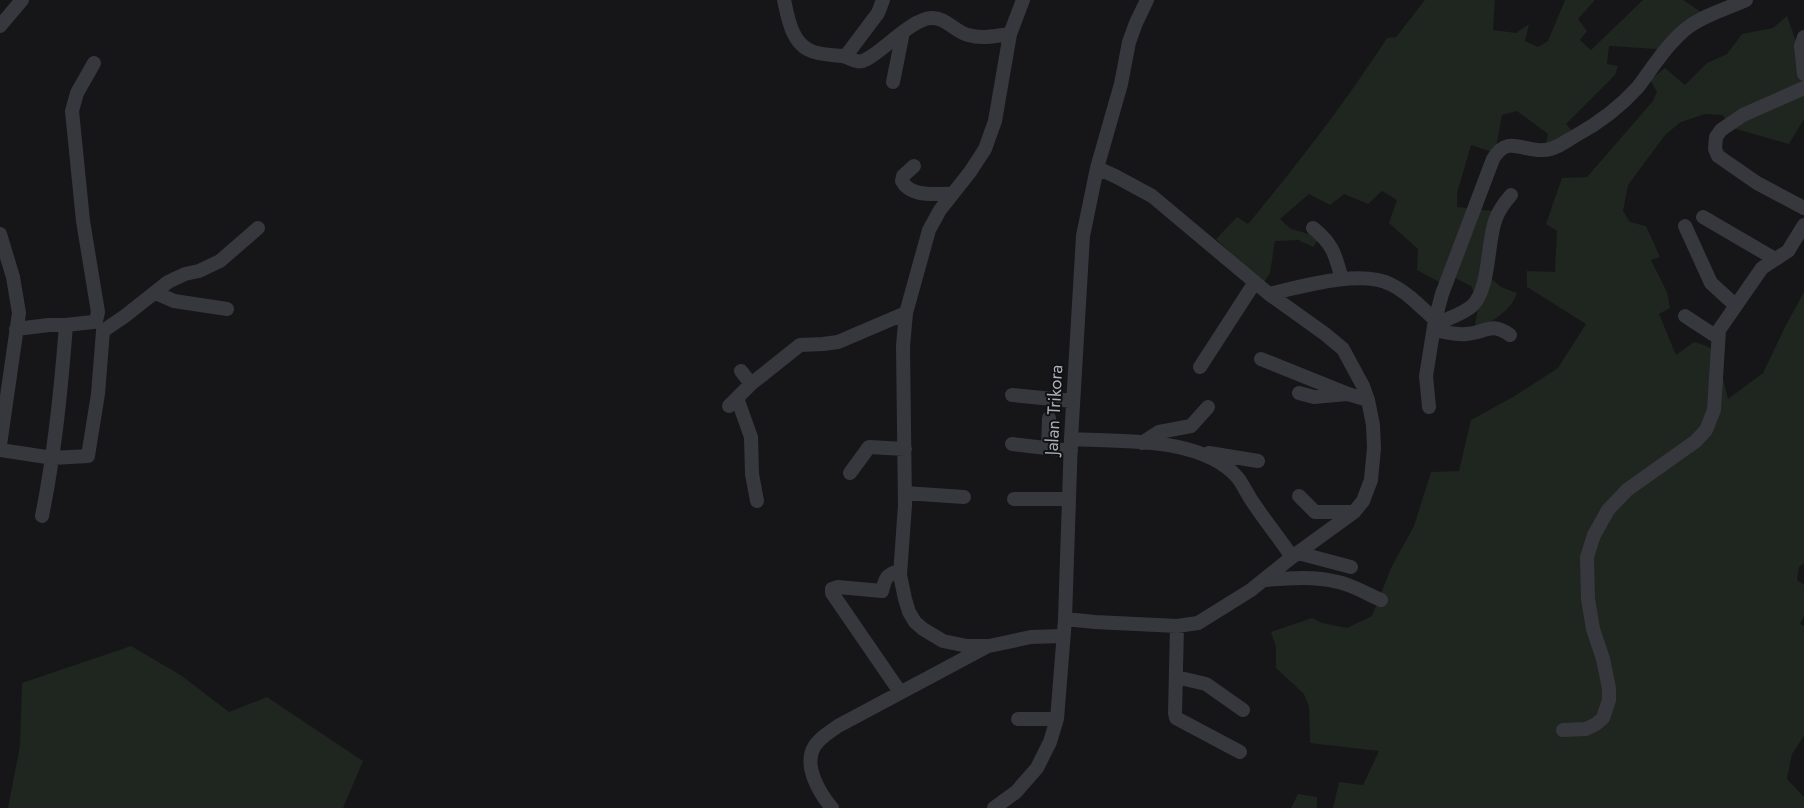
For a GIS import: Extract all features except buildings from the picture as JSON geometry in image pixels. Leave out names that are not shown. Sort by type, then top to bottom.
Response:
[{"type":"street","points":[[0,26],[22,0]]},
{"type":"street","points":[[784,0],[790,26],[799,41],[809,50],[845,57],[853,62],[866,60],[903,32],[930,18],[946,22],[967,35],[990,37],[1010,34]]},
{"type":"street","points":[[845,57],[878,13],[884,0]]},
{"type":"street","points":[[1023,0],[1010,34],[995,122],[986,149],[940,210],[929,230],[906,313],[903,346],[905,493],[900,570],[905,599],[909,612],[915,622],[923,629],[951,644],[989,646],[1031,637],[1063,636]]},
{"type":"street","name":"Jalan Trikora","points":[[994,808],[1016,792],[1037,768],[1050,742],[1057,719],[1065,618],[1073,401],[1083,236],[1097,168],[1121,84],[1129,42],[1147,0]]},
{"type":"street","points":[[1429,407],[1426,376],[1442,294],[1492,159],[1497,152],[1503,147],[1515,145],[1543,151],[1551,149],[1594,126],[1613,112],[1636,89],[1669,46],[1688,27],[1746,0]]},
{"type":"street","points":[[893,82],[903,32]]},
{"type":"street","points":[[1804,37],[1801,46],[1804,74]]},
{"type":"street","points":[[0,450],[53,458],[86,458],[90,452],[98,394],[102,334],[96,321],[98,312],[83,221],[72,111],[77,93],[94,63]]},
{"type":"street","points":[[1804,88],[1744,115],[1721,130],[1716,137],[1715,149],[1718,156],[1757,183],[1804,208]]},
{"type":"street","points":[[914,166],[904,176],[902,181],[909,190],[921,193],[952,194]]},
{"type":"street","points":[[1065,618],[1094,622],[1177,626],[1198,623],[1265,580],[1295,555],[1354,512],[1362,501],[1371,480],[1374,448],[1373,425],[1368,400],[1363,386],[1343,349],[1269,294],[1152,196],[1097,168]]},
{"type":"street","points":[[1435,325],[1468,309],[1474,304],[1485,276],[1494,222],[1500,208],[1511,195]]},
{"type":"street","points":[[1703,217],[1775,260]]},
{"type":"street","points":[[1563,730],[1586,729],[1596,724],[1604,718],[1609,700],[1609,688],[1603,659],[1593,629],[1588,599],[1587,557],[1594,536],[1608,510],[1627,490],[1696,441],[1706,430],[1714,410],[1717,337],[1719,330],[1762,268],[1788,252],[1804,225]]},
{"type":"street","points":[[1685,226],[1711,283],[1735,305]]},
{"type":"street","points":[[102,334],[106,328],[174,279],[199,271],[220,261],[258,228]]},
{"type":"street","points":[[1314,228],[1326,238],[1342,280]]},
{"type":"street","points":[[0,234],[13,277],[19,312],[0,445]]},
{"type":"street","points":[[1269,294],[1342,280],[1362,278],[1380,280],[1391,284],[1406,294],[1435,325],[1453,334],[1466,334],[1493,328],[1501,329],[1510,335]]},
{"type":"street","points":[[1200,367],[1255,282]]},
{"type":"street","points":[[156,292],[174,302],[227,309]]},
{"type":"street","points":[[756,501],[750,437],[733,402],[751,384],[800,345],[838,342],[906,313]]},
{"type":"street","points":[[1685,316],[1717,337]]},
{"type":"street","points":[[16,329],[96,321]]},
{"type":"street","points":[[42,516],[53,458],[63,380],[66,325]]},
{"type":"street","points":[[1261,359],[1348,394],[1368,400]]},
{"type":"street","points":[[741,372],[751,384]]},
{"type":"street","points":[[1299,393],[1314,398],[1348,394]]},
{"type":"street","points":[[1012,395],[1073,401]]},
{"type":"street","points":[[1142,443],[1159,432],[1191,426],[1208,407]]},
{"type":"street","points":[[1048,448],[1049,418]]},
{"type":"street","points":[[1012,444],[1048,448],[1071,445],[1163,444],[1258,461]]},
{"type":"street","points":[[850,473],[870,447],[905,449]]},
{"type":"street","points":[[1196,451],[1219,462],[1238,478],[1252,502],[1295,555],[1351,567]]},
{"type":"street","points":[[905,493],[964,497]]},
{"type":"street","points":[[1300,496],[1315,512],[1354,512]]},
{"type":"street","points":[[1014,499],[1069,499]]},
{"type":"street","points":[[900,570],[884,579],[882,591],[838,587],[832,589],[832,593],[900,692]]},
{"type":"street","points":[[1265,580],[1287,578],[1339,582],[1381,600]]},
{"type":"street","points":[[1177,626],[1176,718],[1240,752]]},
{"type":"street","points":[[951,644],[952,665]]},
{"type":"street","points":[[832,808],[817,786],[813,774],[811,755],[819,741],[838,726],[989,646]]},
{"type":"street","points":[[1176,677],[1206,684],[1243,710]]},
{"type":"street","points":[[1018,719],[1057,719]]},
{"type":"shaded area","points":[[1425,0],[1495,0],[1493,30],[1516,33],[1529,24],[1525,41],[1538,47],[1548,41],[1565,0],[1595,0],[1578,19],[1587,31],[1580,40],[1591,50],[1643,0],[1683,0],[1704,14],[1672,50],[1609,46],[1607,64],[1618,66],[1615,75],[1566,124],[1577,136],[1544,154],[1548,134],[1517,111],[1502,115],[1495,153],[1471,145],[1457,193],[1457,207],[1492,211],[1486,274],[1501,287],[1517,293],[1510,305],[1500,316],[1474,330],[1479,302],[1471,286],[1449,275],[1439,282],[1417,270],[1418,249],[1389,223],[1397,200],[1382,191],[1368,204],[1344,194],[1330,205],[1309,194],[1280,219],[1291,229],[1309,234],[1318,240],[1313,247],[1298,240],[1275,241],[1270,273],[1263,284],[1216,239],[1237,217],[1248,224],[1320,133],[1387,38],[1396,37]]},
{"type":"shaded area","points":[[1787,16],[1804,64],[1804,119],[1789,144],[1729,127],[1723,115],[1705,114],[1681,122],[1665,135],[1628,185],[1623,211],[1630,222],[1646,226],[1660,257],[1651,260],[1667,292],[1670,308],[1659,314],[1676,355],[1694,342],[1707,346],[1717,353],[1728,399],[1763,373],[1804,292],[1804,563],[1799,567],[1797,580],[1804,585],[1804,616],[1800,624],[1804,626],[1804,736],[1792,754],[1787,779],[1804,797],[1804,808],[1333,808],[1339,782],[1363,785],[1379,751],[1310,743],[1309,707],[1304,694],[1276,668],[1276,647],[1271,632],[1312,618],[1322,623],[1347,628],[1372,616],[1392,566],[1414,526],[1431,472],[1459,471],[1471,420],[1513,397],[1558,368],[1586,324],[1527,287],[1527,271],[1555,272],[1557,231],[1546,224],[1562,178],[1587,177],[1653,101],[1657,92],[1650,80],[1665,68],[1685,85],[1707,63],[1727,54],[1742,34],[1773,28]]},
{"type":"shaded area","points":[[131,646],[182,676],[229,712],[267,697],[363,761],[343,808],[8,808],[20,746],[22,683]]},
{"type":"shaded area","points":[[1298,794],[1317,797],[1317,808],[1291,808]]}]
